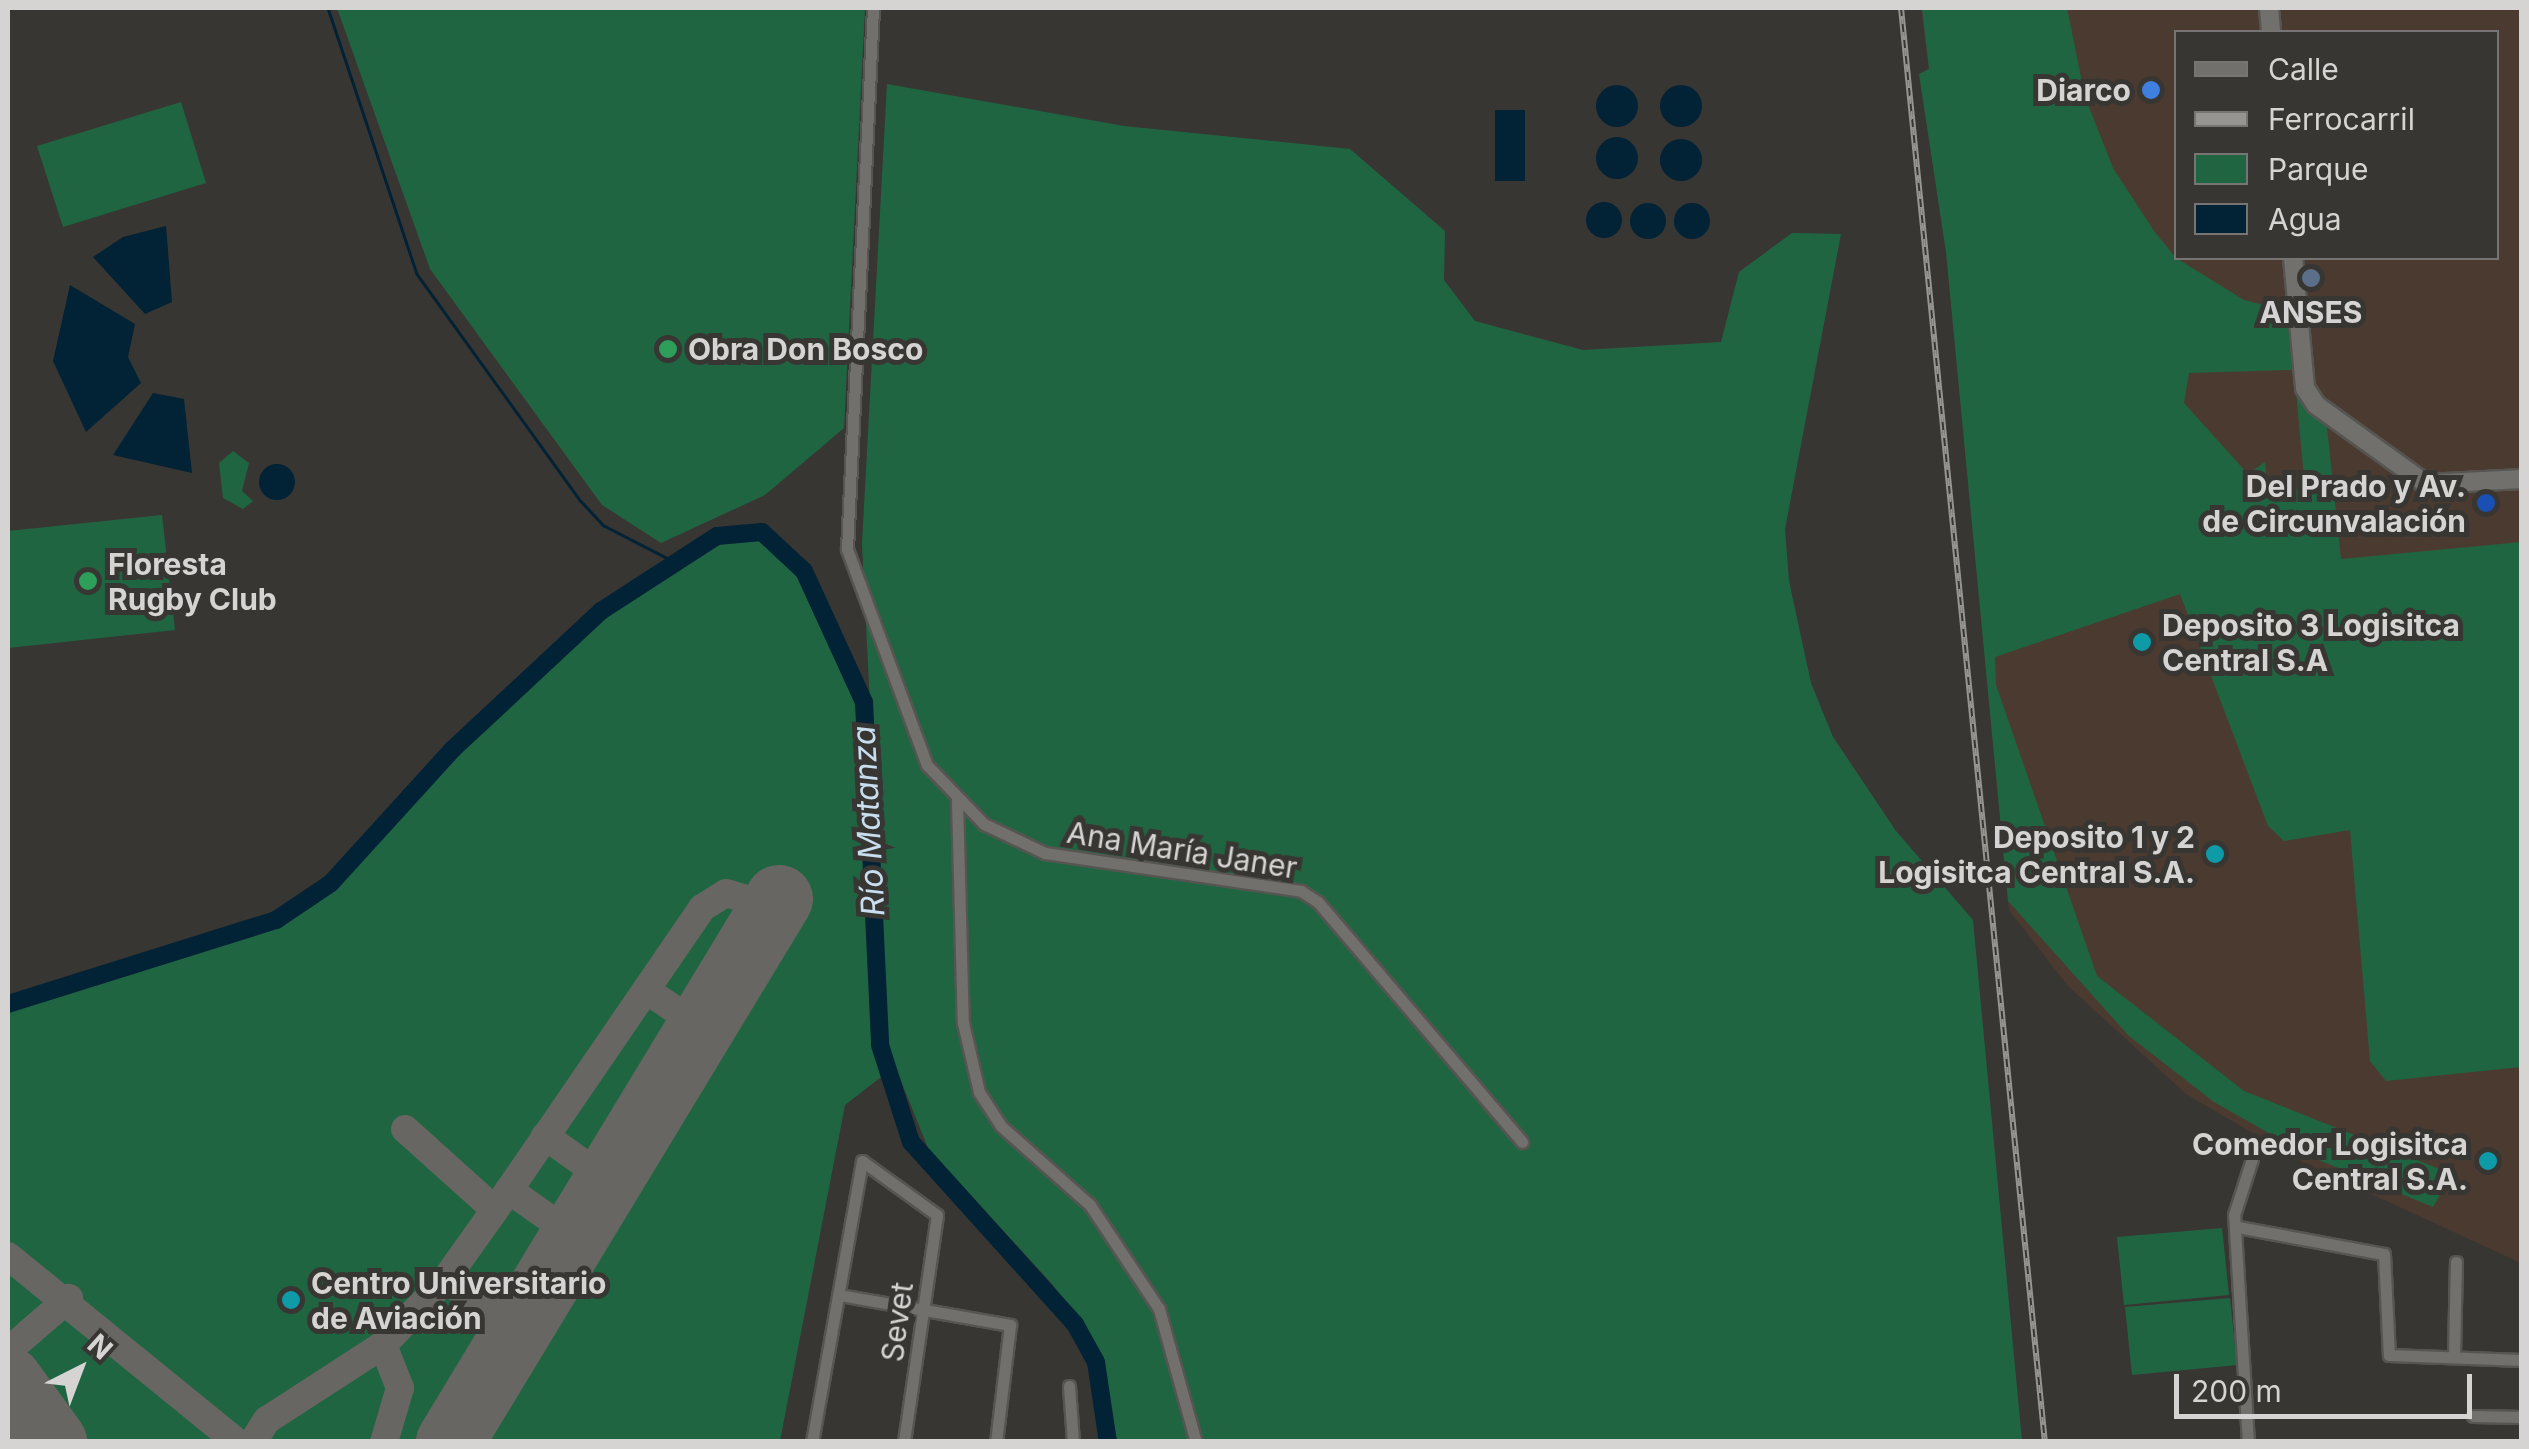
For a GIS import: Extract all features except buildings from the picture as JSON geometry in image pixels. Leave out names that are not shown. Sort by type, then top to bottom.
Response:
[{"type":"street","name":"Ana María Janer","points":[[873,8],[847,549],[927,765],[958,800],[1045,853],[1301,891],[1334,917],[1522,1142]]},
{"type":"street","points":[[2293,260],[2305,388],[2316,405],[2426,484],[2522,479]]},
{"type":"street","points":[[958,800],[963,1023],[979,1092],[1001,1126],[1090,1205],[1159,1309],[1196,1442]]},
{"type":"street","points":[[2248,1442],[2238,1226],[2239,1188],[2252,1159]]},
{"type":"street","name":"Sevet","points":[[840,1295],[862,1161],[932,1210],[925,1310],[904,1442]]},
{"type":"street","points":[[2238,1226],[2384,1254],[2389,1355],[2454,1354],[2522,1360]]},
{"type":"street","points":[[2454,1354],[2456,1262]]},
{"type":"street","points":[[812,1442],[840,1295],[1010,1325],[996,1442]]},
{"type":"street","points":[[1070,1386],[1073,1442]]},
{"type":"street","points":[[2473,1416],[2522,1417]]},
{"type":"shaded area","points":[[1921,8],[2521,8],[2521,1263],[2304,1163],[2186,1094],[2068,986],[2009,910],[1946,252],[1919,74],[1929,69]]},
{"type":"green space","name":"Obra Don Bosco","points":[[337,8],[865,8],[844,428],[765,495],[661,543],[602,505],[430,269]]},
{"type":"green space","points":[[1922,8],[2067,8],[2085,97],[2113,168],[2174,260],[2244,300],[2287,311],[2292,370],[2189,373],[2184,403],[2248,474],[2265,462],[2268,492],[2305,488],[2296,392],[2327,427],[2341,559],[2521,542],[2521,1067],[2386,1081],[2370,1061],[2350,830],[2284,841],[2268,826],[2180,594],[1995,657],[1996,685],[2097,976],[2244,1091],[2452,1174],[2433,1207],[2309,1156],[2214,1102],[2129,1036],[2008,901],[1946,252],[1919,74],[1929,69]]},
{"type":"green space","points":[[887,84],[1124,126],[1350,149],[1445,231],[1444,280],[1475,321],[1583,350],[1721,342],[1739,272],[1792,233],[1841,234],[1785,529],[1789,581],[1811,683],[1833,737],[1896,831],[1973,920],[2022,1441],[1117,1441],[1097,1349],[1053,1285],[928,1148],[887,1046],[862,544]]},
{"type":"green space","points":[[181,102],[206,183],[63,227],[37,146]]},
{"type":"green space","points":[[233,451],[249,463],[242,491],[253,501],[243,509],[223,498],[219,463]]},
{"type":"green space","name":"Floresta Rugby Club","points":[[162,515],[175,630],[8,648],[8,531]]},
{"type":"green space","points":[[729,531],[762,532],[804,571],[864,702],[880,1045],[889,1071],[845,1105],[780,1441],[8,1441],[8,1004],[276,920],[357,859],[453,749],[585,624]]},
{"type":"green space","points":[[2222,1228],[2229,1295],[2124,1305],[2117,1237]]},
{"type":"green space","points":[[2230,1298],[2237,1365],[2132,1375],[2125,1307]]},
{"type":"water","points":[[1617,85],[1632,91],[1638,106],[1632,121],[1617,127],[1602,121],[1596,106],[1602,91]]},
{"type":"water","points":[[1681,85],[1696,91],[1702,106],[1696,121],[1681,127],[1666,121],[1660,106],[1666,91]]},
{"type":"water","points":[[1495,110],[1525,110],[1525,181],[1495,181]]},
{"type":"water","points":[[1617,137],[1632,143],[1638,158],[1632,173],[1617,179],[1602,173],[1596,158],[1602,143]]},
{"type":"water","points":[[1681,139],[1696,145],[1702,160],[1696,175],[1681,181],[1666,175],[1660,160],[1666,145]]},
{"type":"water","points":[[1604,202],[1617,207],[1622,220],[1617,233],[1604,238],[1591,233],[1586,220],[1591,207]]},
{"type":"water","points":[[1648,203],[1661,208],[1666,221],[1661,234],[1648,239],[1635,234],[1630,221],[1635,208]]},
{"type":"water","points":[[1692,203],[1705,208],[1710,221],[1705,234],[1692,239],[1679,234],[1674,221],[1679,208]]},
{"type":"water","points":[[166,226],[172,302],[145,314],[93,257],[123,237]]},
{"type":"water","points":[[70,285],[135,324],[128,357],[141,383],[86,432],[53,361]]},
{"type":"water","points":[[153,393],[184,399],[192,473],[113,455]]},
{"type":"water","points":[[277,464],[290,469],[295,482],[290,495],[277,500],[264,495],[259,482],[264,469]]},
{"type":"waterway","points":[[328,8],[417,274],[580,500],[603,525],[673,561]]},
{"type":"waterway","name":"Río Matanza","points":[[8,1004],[276,920],[331,883],[453,749],[601,611],[717,536],[762,532],[804,571],[864,702],[880,1045],[911,1142],[1075,1324],[1096,1362],[1108,1442]]},
{"type":"taxiway","points":[[574,1236],[509,1190],[702,908],[726,893],[773,907]]},
{"type":"taxiway","points":[[646,990],[701,1027]]},
{"type":"taxiway","points":[[405,1129],[495,1210]]},
{"type":"taxiway","points":[[545,1136],[608,1181]]},
{"type":"taxiway","points":[[253,1442],[267,1420],[383,1345],[445,1280],[509,1190]]},
{"type":"taxiway","points":[[8,1256],[237,1442]]},
{"type":"taxiway","points":[[445,1280],[518,1329]]},
{"type":"taxiway","points":[[8,1351],[69,1298]]},
{"type":"taxiway","points":[[383,1345],[400,1388],[384,1442]]},
{"type":"runway","points":[[450,1442],[779,899]]},
{"type":"runway","points":[[8,1380],[53,1442]]},
{"type":"railway","points":[[1901,8],[2045,1442]]},
{"type":"place","name":"Diarco","points":[[2151,90]]},
{"type":"place","name":"ANSES","points":[[2311,278]]},
{"type":"place","name":"Obra Don Bosco","points":[[668,349]]},
{"type":"place","name":"Del Prado y Av. de Circunvalación","points":[[2486,503]]},
{"type":"place","name":"Floresta Rugby Club","points":[[88,581]]},
{"type":"place","name":"Deposito 3 Logisitca Central S.A","points":[[2142,642]]},
{"type":"place","name":"Deposito 1 y 2 Logisitca Central S.A.","points":[[2215,854]]},
{"type":"place","name":"Comedor Logisitca Central S.A.","points":[[2488,1161]]},
{"type":"place","name":"Centro Universitario de Aviación","points":[[291,1300]]}]
